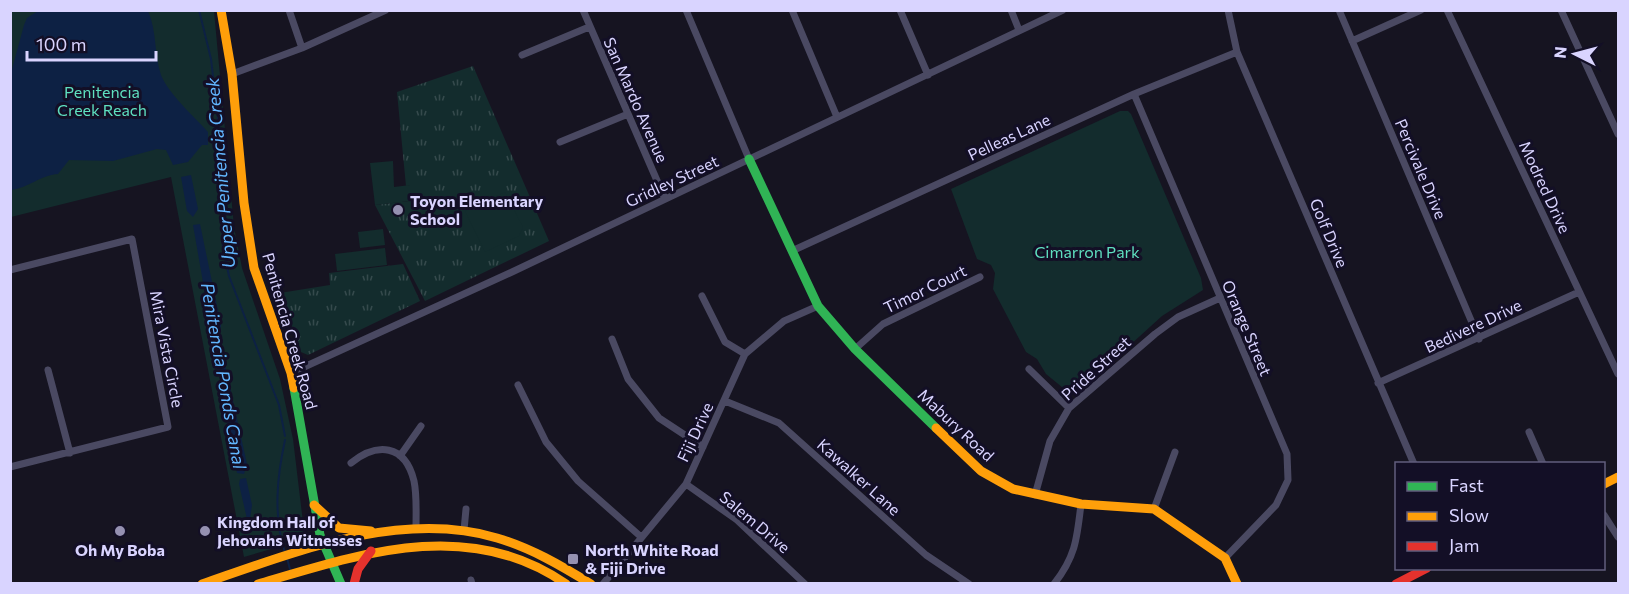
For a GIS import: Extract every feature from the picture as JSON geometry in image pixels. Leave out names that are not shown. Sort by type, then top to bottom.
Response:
[{"type":"street","name":"Penitencia Creek Road","points":[[221,10],[232,74],[244,203],[254,268],[291,373],[314,505],[324,546],[341,584]]},
{"type":"street","points":[[289,10],[302,48]]},
{"type":"street","points":[[232,74],[302,48],[387,10]]},
{"type":"street","name":"San Mardo Avenue","points":[[583,10],[665,199]]},
{"type":"street","points":[[686,10],[749,159]]},
{"type":"street","points":[[792,10],[837,117]]},
{"type":"street","points":[[900,10],[928,75]]},
{"type":"street","points":[[1011,10],[1019,30]]},
{"type":"street","name":"Gridley Street","points":[[291,373],[513,272],[1063,10]]},
{"type":"street","name":"Golf Drive","points":[[1228,10],[1237,52],[1413,462]]},
{"type":"street","name":"Percivale Drive","points":[[1339,10],[1479,339]]},
{"type":"street","points":[[1352,41],[1421,10]]},
{"type":"street","name":"Modred Drive","points":[[1447,10],[1618,374]]},
{"type":"street","points":[[1561,10],[1618,134]]},
{"type":"street","points":[[522,55],[589,27]]},
{"type":"street","name":"Pelleas Lane","points":[[794,250],[1134,94],[1237,52]]},
{"type":"street","name":"Orange Street","points":[[1134,94],[1287,454],[1288,480],[1276,505],[1225,558]]},
{"type":"street","points":[[560,142],[628,114]]},
{"type":"street","name":"Mabury Road","points":[[749,159],[794,250],[818,306],[855,349],[981,471],[1013,489],[1035,495],[1081,504],[1154,509]]},
{"type":"street","name":"Mira Vista Circle","points":[[10,270],[132,239],[168,427],[10,467]]},
{"type":"street","name":"Timor Court","points":[[855,349],[883,324],[980,277]]},
{"type":"street","name":"Bedivere Drive","points":[[1378,384],[1579,292]]},
{"type":"street","points":[[702,296],[725,342],[745,354]]},
{"type":"street","name":"Pride Street","points":[[1035,495],[1050,441],[1069,408],[1178,317],[1220,298]]},
{"type":"street","name":"Fiji Drive","points":[[603,584],[640,536],[686,484],[745,354],[784,321],[818,306]]},
{"type":"street","points":[[612,339],[628,379],[659,418],[703,447]]},
{"type":"street","points":[[1029,369],[1069,408]]},
{"type":"street","points":[[48,370],[70,453]]},
{"type":"street","points":[[518,385],[546,442],[571,474],[640,536]]},
{"type":"street","name":"Kawalker Lane","points":[[725,401],[779,423],[926,555],[969,584]]},
{"type":"street","points":[[400,456],[421,426]]},
{"type":"street","points":[[1529,432],[1542,462]]},
{"type":"street","points":[[351,463],[364,452],[373,450],[391,451],[400,456],[410,468],[414,482],[416,527]]},
{"type":"street","points":[[1175,452],[1154,509],[1225,558],[1237,584]]},
{"type":"street","name":"Salem Drive","points":[[686,484],[737,520],[805,584]]},
{"type":"street","points":[[1054,584],[1069,565],[1077,544],[1081,504]]},
{"type":"street","points":[[314,505],[339,528],[380,533]]},
{"type":"street","points":[[464,530],[466,509]]},
{"type":"street","points":[[1605,517],[1618,537]]},
{"type":"street","points":[[202,584],[300,552],[416,527],[464,530],[530,547],[562,563],[591,584]]},
{"type":"street","points":[[260,583],[371,551],[422,544],[465,545],[522,560],[566,584]]},
{"type":"street","points":[[354,584],[358,569],[371,551]]},
{"type":"street","points":[[1396,584],[1423,570]]},
{"type":"green space","name":"Penitencia Creek Reach","points":[[11,11],[214,11],[234,227],[242,268],[280,379],[293,439],[305,539],[244,557],[171,177],[11,217]]},
{"type":"green space","points":[[473,66],[549,241],[425,301],[375,205],[410,201],[410,185],[406,186],[397,92]]},
{"type":"green space","name":"Cimarron Park","points":[[1120,111],[1128,111],[1131,114],[1201,278],[1203,290],[1162,316],[1079,389],[1068,392],[1046,374],[1037,359],[1026,352],[993,289],[995,273],[991,265],[977,259],[951,189]]},
{"type":"green space","points":[[393,161],[394,187],[410,185],[410,201],[375,205],[370,163]]},
{"type":"green space","points":[[505,192],[523,227],[519,236],[485,252],[465,211]]},
{"type":"green space","points":[[383,229],[385,245],[360,248],[358,232]]},
{"type":"green space","points":[[385,248],[387,265],[337,271],[335,254]]},
{"type":"green space","points":[[403,264],[420,301],[308,355],[301,352],[280,293],[330,285],[329,273]]},
{"type":"water","points":[[38,11],[148,11],[153,26],[161,75],[176,98],[208,132],[208,145],[202,145],[188,162],[173,165],[166,150],[157,149],[113,161],[69,160],[58,174],[11,190],[11,73],[27,18]]},
{"type":"water","points":[[191,175],[198,209],[193,217],[187,211],[181,177]]},
{"type":"water","points":[[200,224],[221,325],[220,332],[216,333],[211,328],[193,225]]},
{"type":"water","points":[[220,342],[247,464],[244,474],[237,473],[215,343]]},
{"type":"water","points":[[246,478],[252,505],[250,519],[247,519],[239,484],[240,479]]},
{"type":"waterway","name":"Upper Penitencia Creek","points":[[199,10],[211,59],[219,128],[223,247],[229,276],[279,405],[285,436]]},
{"type":"waterway","name":"Penitencia Ponds Canal","points":[[216,331],[218,344]]},
{"type":"waterway","name":"Upper Penitencia Creek","points":[[285,440],[280,468],[278,510],[285,553]]},
{"type":"waterway","name":"Upper Penitencia Creek","points":[[287,558],[291,573]]},
{"type":"traffic: fast","points":[[749,159],[818,306],[855,349],[936,428]]},
{"type":"traffic: fast","points":[[294,388],[320,535],[341,584]]},
{"type":"traffic: slow","points":[[221,10],[232,74],[244,203],[254,268],[291,373],[294,388]]},
{"type":"traffic: slow","points":[[936,428],[981,471],[1013,489],[1081,504],[1154,509],[1225,558],[1237,584]]},
{"type":"traffic: slow","points":[[1605,484],[1618,477]]},
{"type":"traffic: slow","points":[[314,505],[339,528],[371,531]]},
{"type":"traffic: slow","points":[[202,584],[309,548],[347,538],[423,529],[460,530],[510,542],[545,558],[591,584]]},
{"type":"traffic: slow","points":[[258,584],[375,553],[414,547],[453,546],[491,551],[529,563],[566,584]]},
{"type":"traffic: jam","points":[[354,584],[358,569],[371,551]]},
{"type":"traffic: jam","points":[[1396,584],[1423,570]]},
{"type":"place","name":"Toyon Elementary School","points":[[398,210]]},
{"type":"place","name":"Oh My Boba","points":[[120,531]]},
{"type":"place","name":"Kingdom Hall of Jehovahs Witnesses","points":[[205,531]]},
{"type":"place","name":"North White Road & Fiji Drive","points":[[573,559]]}]
